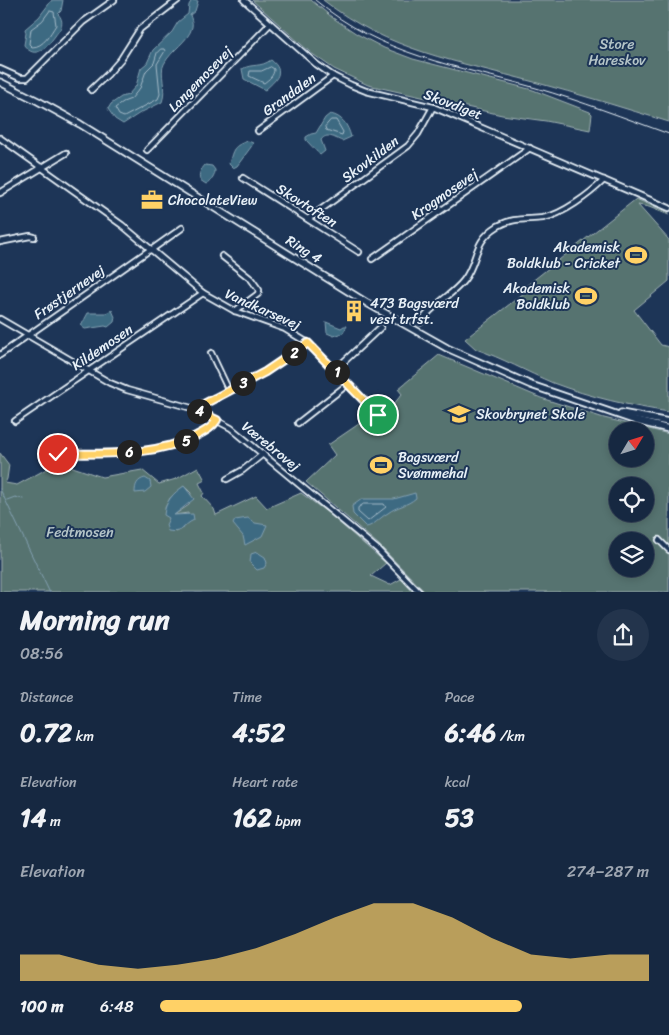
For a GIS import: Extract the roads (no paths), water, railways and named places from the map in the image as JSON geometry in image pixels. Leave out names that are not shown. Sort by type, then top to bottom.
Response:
[{"type":"main road","name":"Ring 4","points":[[0,82],[80,124],[417,332],[502,374],[558,395],[669,429]]},
{"type":"main road","name":"Ring 4","points":[[607,410],[669,422]]},
{"type":"street","points":[[0,69],[20,78],[27,78],[83,22],[114,0]]},
{"type":"street","points":[[91,90],[121,59],[140,29],[178,0]]},
{"type":"street","name":"Skovdiget","points":[[244,0],[302,52],[333,76],[366,91],[433,107],[668,206]]},
{"type":"street","name":"Langemosevej","points":[[147,150],[270,24]]},
{"type":"street","name":"Grandalen","points":[[258,131],[333,76]]},
{"type":"street","name":"Skovkilden","points":[[308,219],[408,146],[418,134],[433,107]]},
{"type":"street","name":"Vandkarsevej","points":[[0,138],[122,225],[203,293],[235,311],[285,329],[308,343],[380,417]]},
{"type":"street","name":"Krogmosevej","points":[[372,259],[530,148]]},
{"type":"street","points":[[0,193],[66,153]]},
{"type":"street","name":"Skovtoften","points":[[243,178],[359,252]]},
{"type":"street","points":[[421,322],[430,310],[465,279],[477,249],[490,232],[510,221],[522,218],[551,216],[598,187],[604,180]]},
{"type":"street","points":[[151,250],[182,228]]},
{"type":"street","points":[[0,242],[30,236],[34,237]]},
{"type":"street","name":"Frøstjernevej","points":[[0,355],[151,250]]},
{"type":"street","points":[[222,256],[251,279],[259,290],[258,294],[235,311]]},
{"type":"street","name":"Kildemosen","points":[[15,421],[203,293]]},
{"type":"street","name":"Værebrovej","points":[[0,319],[88,371],[127,390],[196,410],[217,420],[241,436],[377,549],[420,592]]},
{"type":"street","points":[[335,370],[381,327]]},
{"type":"street","points":[[196,410],[265,372],[308,343]]},
{"type":"street","points":[[211,353],[229,391]]},
{"type":"street","points":[[298,423],[348,384]]},
{"type":"street","points":[[58,454],[139,452],[167,448],[208,430],[214,426],[217,420]]},
{"type":"street","points":[[227,479],[243,470],[263,454]]},
{"type":"street","points":[[659,540],[669,550]]},
{"type":"water","points":[[52,0],[63,0],[61,11],[58,14],[62,21],[61,27],[45,48],[41,51],[32,52],[24,45],[25,29],[39,17]]},
{"type":"water","points":[[192,0],[198,1],[195,11],[190,15],[192,27],[190,32],[164,64],[162,72],[164,92],[162,102],[123,124],[115,119],[108,109],[111,104],[121,97],[128,95],[136,86],[141,68],[147,63],[153,50],[172,32],[178,22],[188,14],[189,5]]},
{"type":"water","points":[[271,60],[276,64],[279,72],[276,79],[265,90],[244,79],[242,69]]},
{"type":"water","points":[[330,114],[344,122],[351,137],[342,141],[326,136],[321,140],[325,151],[320,155],[306,140],[306,137],[316,133],[325,118]]},
{"type":"water","points":[[248,141],[253,143],[251,147],[237,166],[233,168],[229,164],[233,151],[239,145]]},
{"type":"water","points":[[205,165],[212,166],[215,170],[213,178],[206,184],[199,178],[200,172]]},
{"type":"water","points":[[112,310],[115,317],[114,322],[108,327],[85,329],[81,326],[88,313],[106,313]]},
{"type":"water","points":[[326,322],[341,328],[347,326],[343,333],[334,336],[327,333]]},
{"type":"water","points":[[145,478],[150,481],[151,487],[145,492],[135,493],[137,483]]},
{"type":"water","points":[[184,486],[194,499],[174,515],[193,514],[194,520],[180,530],[168,531],[166,525],[169,518],[164,515],[166,506],[173,495]]},
{"type":"water","points":[[415,493],[416,498],[413,501],[391,511],[369,526],[366,527],[353,514],[352,506],[362,499],[394,499]]},
{"type":"water","points":[[248,518],[255,523],[267,525],[262,536],[245,545],[243,536],[233,524],[235,520]]},
{"type":"water","points":[[257,552],[265,557],[267,563],[264,568],[257,570],[250,563],[251,554]]},
{"type":"waterway","points":[[0,489],[50,592]]},
{"type":"waterway","points":[[7,500],[15,497],[23,499]]},
{"type":"tram line","points":[[315,0],[340,19],[366,34],[393,46],[448,65],[553,93],[669,134]]},
{"type":"place","name":"ChocolateView","points":[[152,200]]},
{"type":"place","name":"Akademisk Boldklub - Cricket","points":[[636,255]]},
{"type":"place","name":"Akademisk Boldklub","points":[[586,296]]},
{"type":"place","name":"473 Bagsværd vest trfst.","points":[[354,311]]},
{"type":"place","name":"Skovbrynet Skole","points":[[459,414]]},
{"type":"place","name":"Bagsværd Svømmehal","points":[[381,465]]},
{"type":"park label","name":"Store Hareskov","points":[[617,52]]},
{"type":"park label","name":"Fedtmosen","points":[[80,532]]}]
